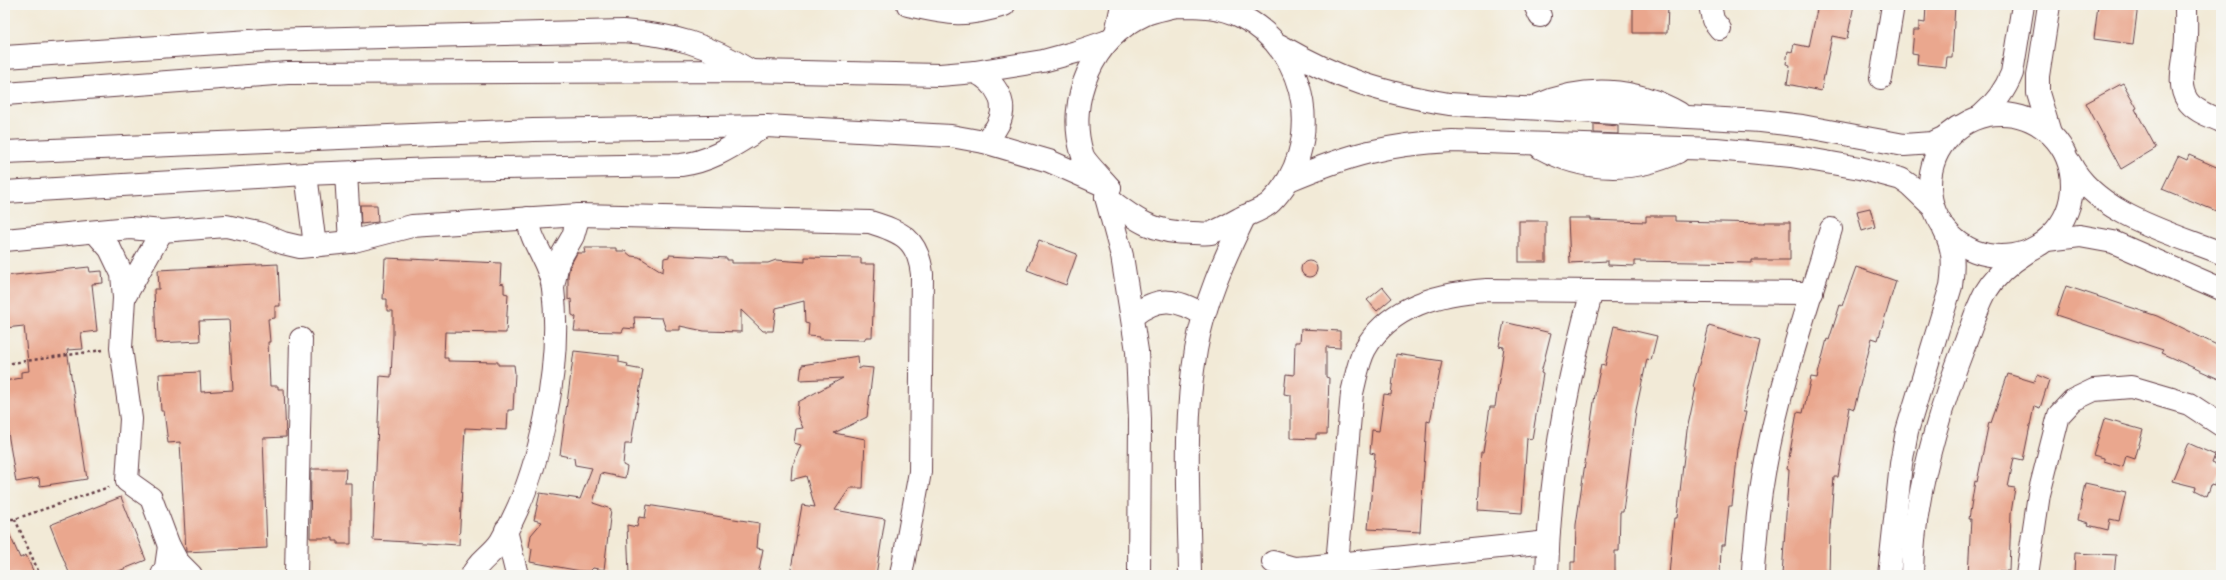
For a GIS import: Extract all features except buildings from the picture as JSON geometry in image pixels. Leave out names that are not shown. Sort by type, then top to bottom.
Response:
[{"type":"street","points":[[908,5],[951,14],[978,13],[1004,5]]},
{"type":"street","points":[[1122,5],[1112,37],[1085,75],[1076,114],[1082,154],[1108,193],[1136,221],[1172,233],[1210,233],[1270,203],[1289,180],[1302,146],[1305,110],[1296,74],[1252,5]]},
{"type":"street","points":[[1710,5],[1714,20],[1720,29]]},
{"type":"street","points":[[1881,78],[1893,5]]},
{"type":"street","points":[[1981,116],[1997,100],[2008,83],[2012,73],[2023,5]]},
{"type":"street","points":[[2049,5],[2038,76],[2038,93],[2050,133]]},
{"type":"street","points":[[2186,5],[2185,49],[2181,72],[2183,89],[2187,100],[2195,109],[2221,121]]},
{"type":"street","points":[[5,94],[288,73],[751,71],[940,75],[975,72],[1042,61],[1076,52],[1112,37],[1144,15],[1176,6],[1210,6],[1235,15],[1316,66],[1359,84],[1404,97],[1449,104],[1761,121],[1802,126],[1904,145],[1932,143],[1943,138],[1958,127],[1981,116],[2006,113],[2029,119],[2050,133],[2065,153],[2082,182],[2094,194],[2113,208],[2221,254]]},
{"type":"street","points":[[5,57],[266,40],[623,31],[657,33],[690,41],[722,54],[751,71]]},
{"type":"street","points":[[975,72],[987,78],[996,88],[1001,101],[1002,115],[996,128],[984,142]]},
{"type":"street","points":[[1530,109],[1562,96],[1582,92],[1610,90],[1644,97],[1663,104],[1687,117]]},
{"type":"street","points":[[1562,110],[1562,145]]},
{"type":"street","points":[[1663,116],[1663,148]]},
{"type":"street","points":[[5,192],[306,174],[519,167],[681,165],[699,162],[719,155],[766,126]]},
{"type":"street","points":[[5,152],[533,130],[766,126],[951,136],[984,142],[1049,161],[1108,193],[1122,256],[1133,316],[1139,392],[1139,575]]},
{"type":"street","points":[[1889,575],[1897,493],[1907,431],[1951,286],[1953,270],[1954,255],[1950,240],[1938,216],[1930,188],[1932,168],[1941,145],[1958,127]]},
{"type":"street","points":[[1289,180],[1328,163],[1368,151],[1410,143],[1452,141],[1687,148],[1769,154],[1860,168],[1901,179],[1911,186],[1938,216],[1955,240],[1972,250],[1991,256],[2011,256],[2039,245],[2080,236],[2113,242],[2221,289]]},
{"type":"street","points":[[1533,144],[1557,157],[1582,165],[1609,168],[1636,166],[1662,160],[1687,148]]},
{"type":"street","points":[[1912,575],[1921,497],[1929,460],[1958,360],[1985,294],[1994,280],[2007,267],[2039,245],[2060,225],[2070,202],[2072,177],[2065,153]]},
{"type":"street","points":[[346,173],[350,242]]},
{"type":"street","points":[[306,174],[314,246]]},
{"type":"street","points":[[472,575],[501,541],[530,473],[547,412],[554,350],[553,287],[558,262],[573,236],[579,215]]},
{"type":"street","points":[[5,240],[130,228],[162,231],[226,226],[259,232],[283,243],[300,247],[350,242],[412,226],[579,215],[870,222],[902,233],[913,244],[920,259],[922,274],[920,472],[901,575]]},
{"type":"street","points":[[1190,575],[1188,420],[1195,356],[1204,315],[1215,281],[1245,216]]},
{"type":"street","points":[[528,218],[530,233],[543,259],[553,287]]},
{"type":"street","points":[[1754,575],[1760,500],[1768,445],[1782,391],[1831,229]]},
{"type":"street","points":[[124,298],[162,231]]},
{"type":"street","points":[[95,232],[110,249],[122,274],[124,298],[121,348],[131,419],[127,481],[151,498],[169,546],[177,561],[191,575]]},
{"type":"street","points":[[1337,564],[1352,393],[1366,349],[1383,326],[1409,308],[1448,293],[1487,290],[1812,293]]},
{"type":"street","points":[[1547,575],[1548,542],[1563,420],[1582,328],[1592,291]]},
{"type":"street","points":[[1133,316],[1150,305],[1170,301],[1184,304],[1204,315]]},
{"type":"street","points":[[298,575],[301,339]]},
{"type":"street","points":[[2027,575],[2039,494],[2059,414],[2074,400],[2094,390],[2132,387],[2188,404],[2221,425]]},
{"type":"street","points":[[506,530],[517,575]]},
{"type":"street","points":[[1273,562],[1294,568],[1548,542]]},
{"type":"street","points":[[162,575],[166,567],[169,546]]},
{"type":"path","points":[[5,364],[121,348]]},
{"type":"path","points":[[5,519],[15,519],[127,481]]},
{"type":"path","points":[[15,519],[40,575]]}]
